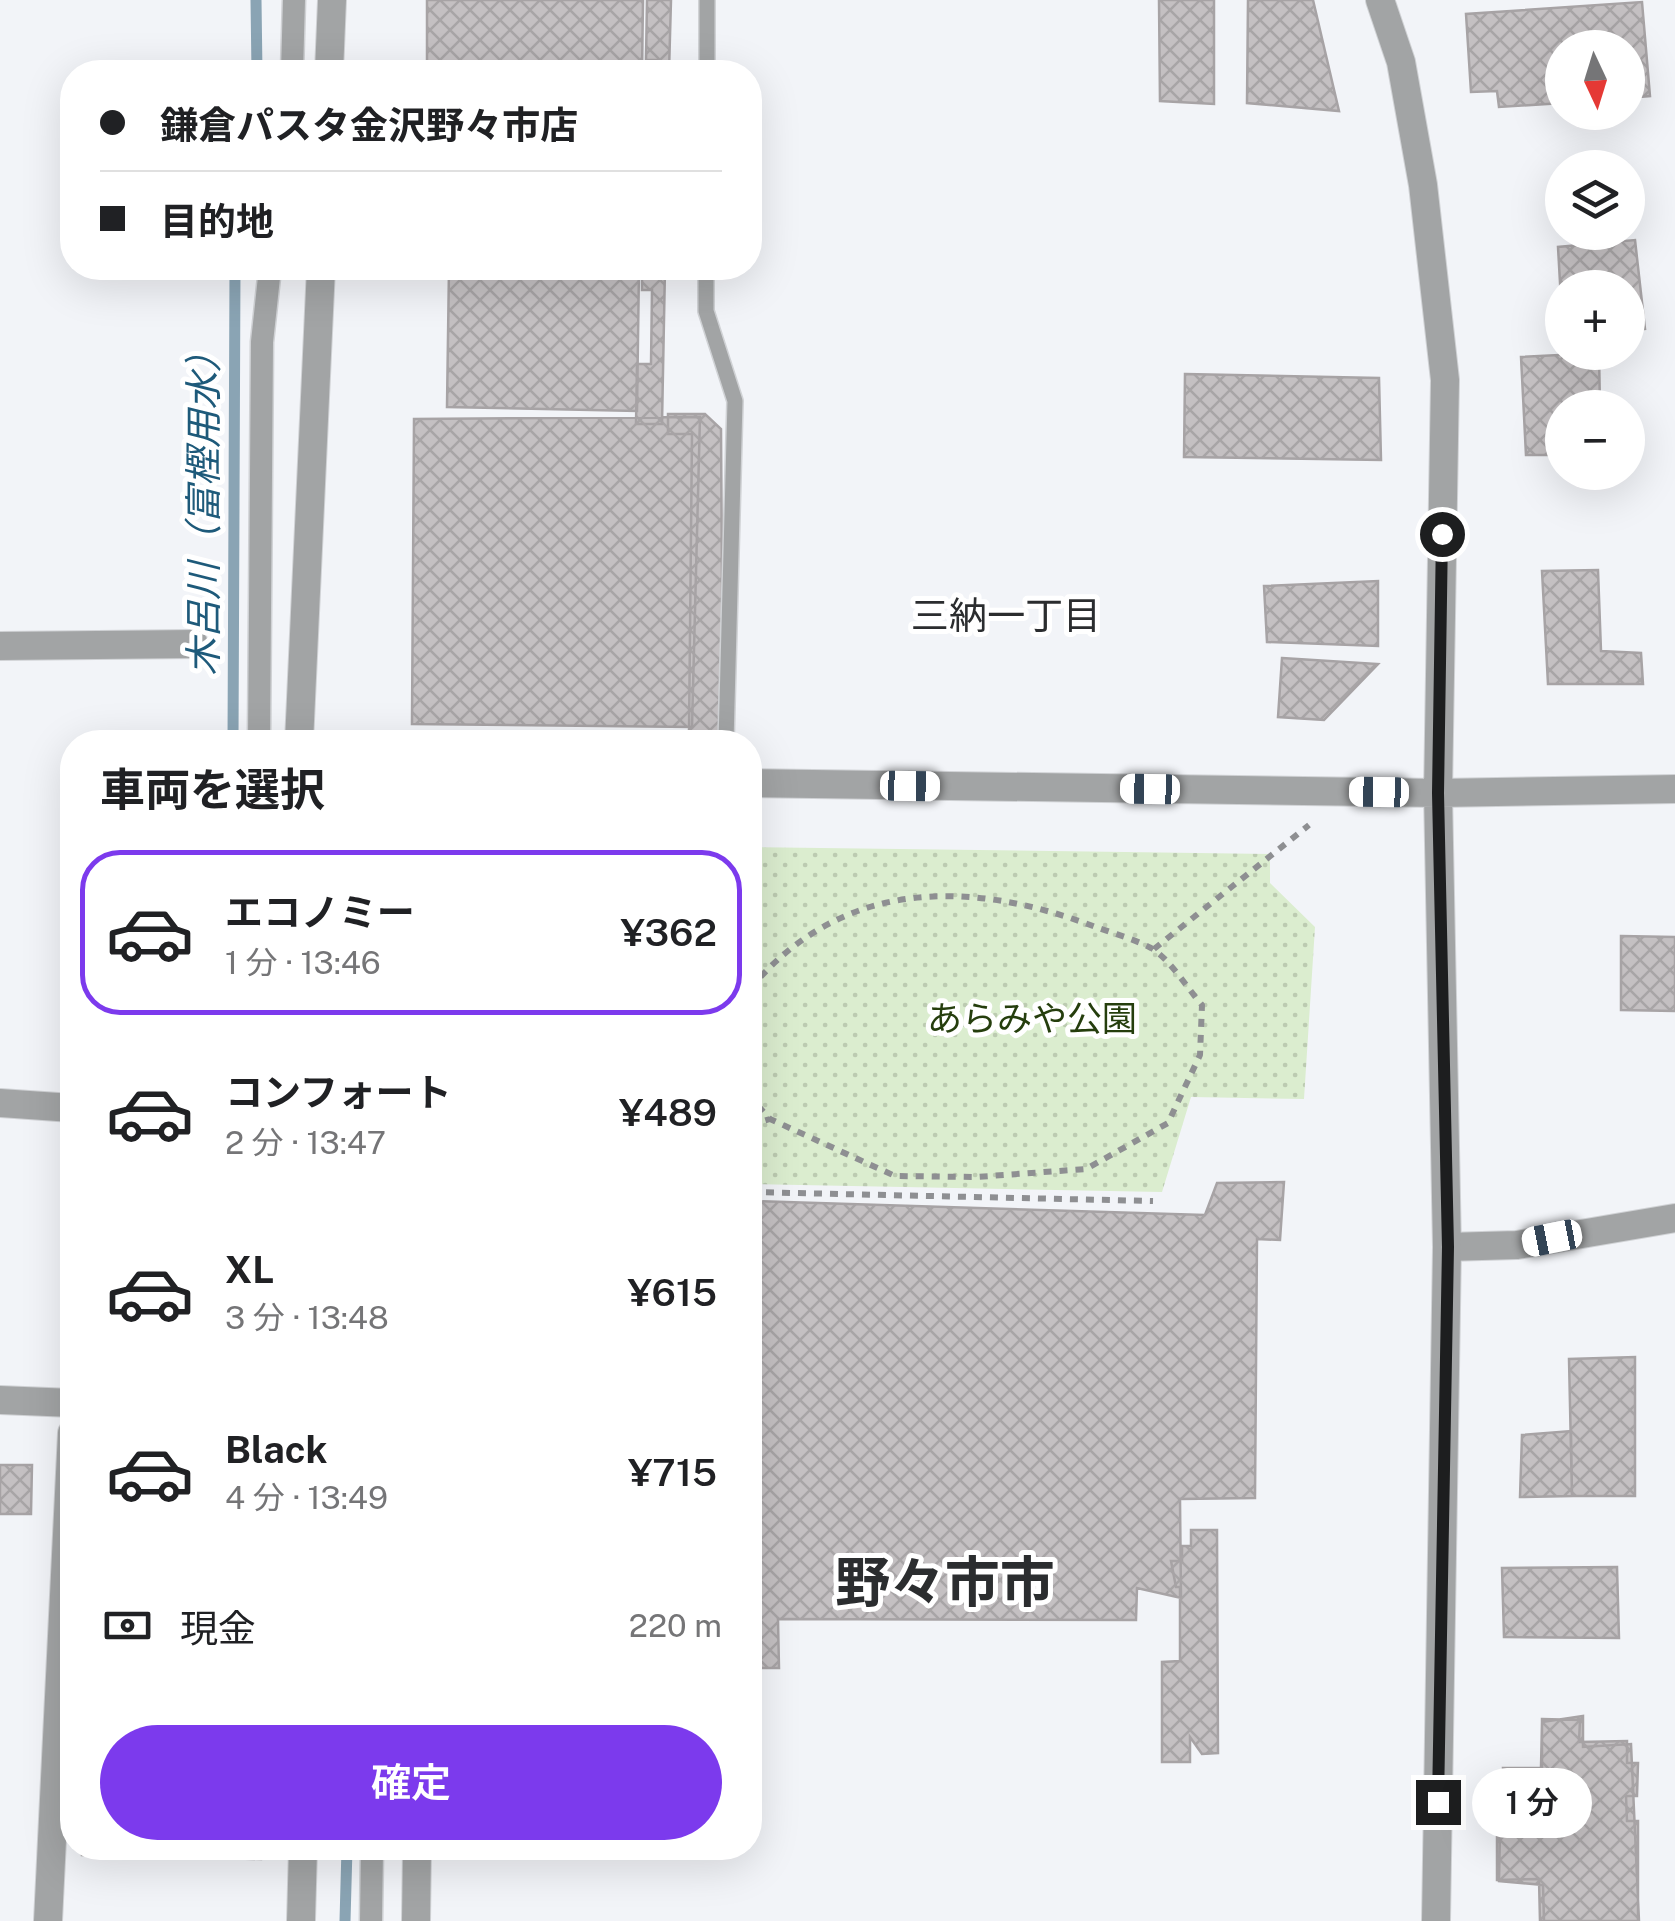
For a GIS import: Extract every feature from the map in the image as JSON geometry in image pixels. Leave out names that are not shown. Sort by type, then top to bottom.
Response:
[{"type":"street","points":[[292,60],[294,0]]},
{"type":"street","points":[[330,60],[332,0]]},
{"type":"street","points":[[1380,0],[1401,62],[1422,184],[1445,380],[1438,793],[1448,1247],[1436,1921]]},
{"type":"street","points":[[259,730],[262,342],[269,280]]},
{"type":"street","points":[[301,730],[319,280]]},
{"type":"street","points":[[0,646],[194,644]]},
{"type":"street","points":[[762,784],[1438,793],[1675,788]]},
{"type":"street","points":[[0,1103],[60,1107]]},
{"type":"street","points":[[1448,1247],[1518,1245],[1675,1218]]},
{"type":"street","points":[[0,1400],[60,1402]]},
{"type":"street","points":[[48,1921],[60,1677]]},
{"type":"street","points":[[301,1921],[303,1860]]},
{"type":"street","points":[[370,1921],[372,1860]]},
{"type":"street","points":[[416,1921],[417,1860]]},
{"type":"lane","points":[[707,0],[707,60]]},
{"type":"lane","points":[[706,280],[706,311],[734,401],[726,730]]},
{"type":"path","points":[[1154,949],[1350,792]]},
{"type":"path","points":[[762,974],[778,955],[843,915],[934,893],[1002,900],[1066,916],[1154,949],[1202,1006],[1200,1055],[1168,1124],[1086,1169],[896,1176],[770,1119],[762,1110]]},
{"type":"path","points":[[762,1121],[770,1119]]},
{"type":"path","points":[[762,1192],[1153,1200]]},
{"type":"green space","name":"あらみや公園","points":[[762,847],[1270,854],[1270,883],[1315,927],[1304,1099],[1191,1097],[1162,1192],[762,1184]]},
{"type":"building","points":[[427,0],[643,0],[642,60],[427,60]]},
{"type":"building","points":[[647,0],[671,0],[669,60],[646,60]]},
{"type":"building","points":[[1159,0],[1214,0],[1214,104],[1160,101]]},
{"type":"building","points":[[1248,0],[1313,0],[1339,111],[1247,103]]},
{"type":"building","points":[[1642,2],[1644,30],[1545,30],[1545,104],[1499,107],[1497,91],[1471,92],[1466,14]]},
{"type":"building","points":[[1645,37],[1650,96],[1645,96]]},
{"type":"building","points":[[1558,250],[1636,250],[1638,270],[1559,270]]},
{"type":"building","points":[[449,280],[639,280],[637,411],[447,407]]},
{"type":"building","points":[[642,280],[665,280],[662,424],[636,424],[637,364],[651,364],[652,290],[642,290]]},
{"type":"building","points":[[1545,356],[1545,370],[1599,370],[1600,390],[1545,390],[1545,455],[1526,455],[1521,357]]},
{"type":"building","points":[[1185,374],[1379,378],[1381,460],[1184,457]]},
{"type":"building","points":[[668,414],[705,414],[721,429],[723,730],[689,730],[692,434],[668,434]]},
{"type":"building","points":[[700,417],[692,727],[412,724],[414,419]]},
{"type":"building","points":[[1598,570],[1601,651],[1641,653],[1643,684],[1548,684],[1542,571]]},
{"type":"building","points":[[1378,581],[1378,646],[1267,642],[1264,586]]},
{"type":"building","points":[[1282,658],[1378,664],[1324,720],[1278,717]]},
{"type":"building","points":[[1621,936],[1675,937],[1675,1011],[1621,1010]]},
{"type":"building","points":[[1284,1182],[1280,1240],[1257,1239],[1255,1498],[1180,1499],[1181,1598],[1137,1588],[1136,1620],[778,1619],[779,1668],[762,1668],[762,1201],[1205,1215],[1217,1183]]},
{"type":"building","points":[[1635,1357],[1635,1496],[1572,1496],[1569,1359]]},
{"type":"building","points":[[1571,1431],[1572,1496],[1520,1497],[1522,1435]]},
{"type":"building","points":[[0,1465],[32,1465],[31,1514],[0,1514]]},
{"type":"building","points":[[1191,1530],[1217,1530],[1218,1753],[1202,1754],[1190,1737],[1190,1762],[1162,1762],[1162,1662],[1180,1661],[1180,1587],[1176,1587],[1171,1561],[1182,1561],[1182,1546],[1191,1546]]},
{"type":"building","points":[[1617,1567],[1619,1638],[1504,1637],[1502,1568]]},
{"type":"building","points":[[1583,1716],[1583,1747],[1631,1744],[1639,1921],[1544,1921],[1543,1885],[1499,1881],[1500,1833],[1543,1834],[1541,1814],[1505,1816],[1503,1768],[1541,1768],[1542,1722]]},
{"type":"building","points":[[1542,1719],[1580,1720],[1579,1742],[1627,1741],[1627,1763],[1638,1763],[1637,1796],[1626,1796],[1627,1821],[1638,1821],[1638,1921],[1540,1921],[1539,1879],[1497,1880],[1497,1835],[1543,1830],[1543,1816],[1501,1816],[1501,1773],[1542,1773]]},
{"type":"waterway","name":"木呂川（富樫用水）","points":[[256,0],[257,60]]},
{"type":"waterway","name":"木呂川（富樫用水）","points":[[233,730],[235,280]]},
{"type":"waterway","name":"木呂川（富樫用水）","points":[[345,1921],[347,1860]]},
{"type":"district","name":"三納一丁目","points":[[1006,616]]},
{"type":"district","name":"野々市市","points":[[945,1583]]},
{"type":"route","points":[[1438,1802],[1448,1247],[1438,793],[1442,534]]}]
